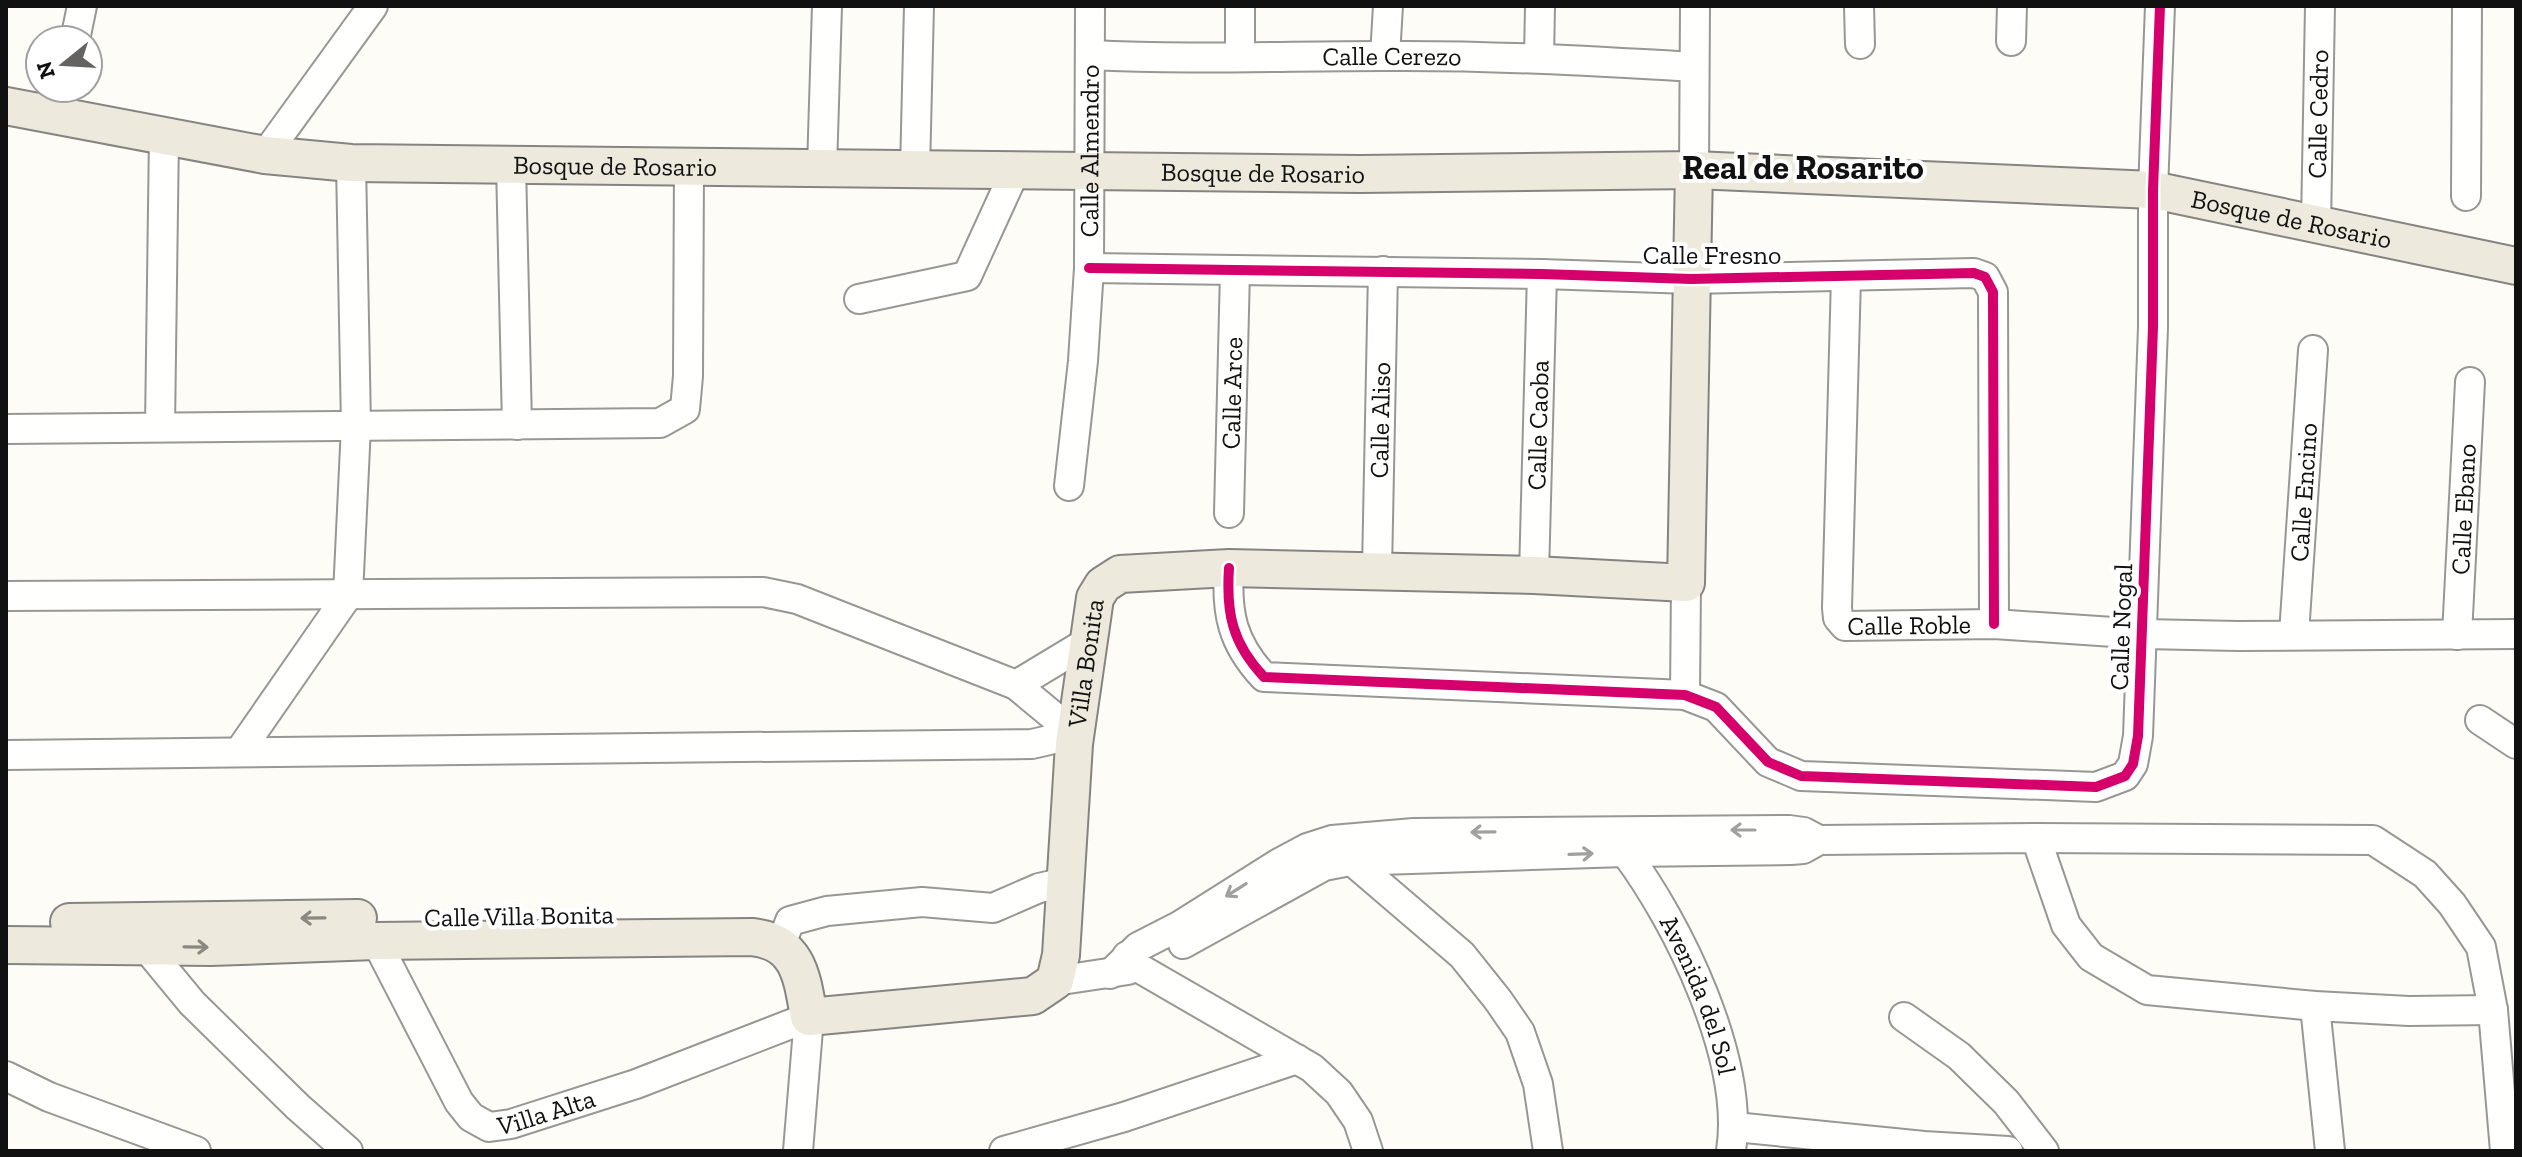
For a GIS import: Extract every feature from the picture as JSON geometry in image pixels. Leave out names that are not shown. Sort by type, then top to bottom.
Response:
[{"type":"main road","name":"Bosque de Rosario","points":[[6,106],[34,104]]},
{"type":"main road","name":"Bosque de Rosario","points":[[68,104],[164,135],[265,155],[351,163],[1360,174],[1694,170],[2153,190],[2516,266]]},
{"type":"main road","points":[[1686,583],[1694,170]]},
{"type":"main road","name":"Villa Bonita","points":[[1055,981],[1061,955],[1075,734],[1095,598],[1103,585],[1120,574],[1229,568],[1377,570],[1686,583]]},
{"type":"main road","name":"Calle Villa Bonita","points":[[6,923],[775,914],[785,932],[768,939],[376,941],[211,947],[6,945]]},
{"type":"main road","points":[[785,932],[802,932],[812,947],[820,970],[818,1016],[1033,996],[1055,981]]},
{"type":"street","points":[[265,155],[373,6]]},
{"type":"street","points":[[822,168],[827,6]]},
{"type":"street","points":[[915,170],[919,6]]},
{"type":"street","name":"Calle Almendro","points":[[1069,486],[1083,361],[1089,268],[1090,6]]},
{"type":"street","points":[[1240,6],[1240,57]]},
{"type":"street","points":[[1385,56],[1388,6]]},
{"type":"street","points":[[1539,58],[1540,6]]},
{"type":"street","points":[[1694,170],[1695,6]]},
{"type":"street","points":[[1859,6],[1860,44]]},
{"type":"street","points":[[2011,41],[2012,6]]},
{"type":"street","name":"Calle Nogal","points":[[1685,695],[1716,707],[1768,762],[1801,776],[2096,787],[2125,776],[2133,764],[2138,736],[2143,634],[2160,6]]},
{"type":"street","name":"Calle Cedro","points":[[2316,224],[2320,6]]},
{"type":"street","points":[[2466,196],[2467,6]]},
{"type":"street","name":"Calle Cerezo","points":[[1090,55],[1539,58],[1694,67]]},
{"type":"street","points":[[160,427],[164,135]]},
{"type":"street","points":[[239,752],[348,595],[356,426],[351,163]]},
{"type":"street","points":[[511,165],[517,425]]},
{"type":"street","points":[[6,429],[660,423],[685,409],[688,376],[689,167]]},
{"type":"street","points":[[859,299],[967,276],[1015,171]]},
{"type":"street","name":"Calle Fresno","points":[[1089,268],[1691,279],[1974,273],[1985,277],[1993,292],[1994,624]]},
{"type":"street","name":"Calle Arce","points":[[1229,513],[1235,271]]},
{"type":"street","name":"Calle Aliso","points":[[1377,570],[1383,271]]},
{"type":"street","name":"Calle Caoba","points":[[1534,575],[1542,274]]},
{"type":"street","name":"Calle Roble","points":[[1846,277],[1838,618],[1845,626],[1994,624],[2143,634],[2238,636],[2516,634]]},
{"type":"street","name":"Calle Encino","points":[[2294,634],[2313,350]]},
{"type":"street","name":"Calle Ebano","points":[[2457,635],[2470,382]]},
{"type":"street","points":[[1229,568],[1227,601],[1235,630],[1247,659],[1264,677],[1685,695],[1686,583]]},
{"type":"street","points":[[6,596],[763,592],[797,599],[1016,685],[1075,734]]},
{"type":"street","points":[[1016,685],[1089,641]]},
{"type":"street","points":[[2480,720],[2516,744]]},
{"type":"street","points":[[6,755],[1032,744],[1075,734]]},
{"type":"street","points":[[1055,981],[1126,966],[1324,866],[1341,850],[1414,833],[1789,830],[1804,832],[1819,840],[2258,837],[2373,840],[2425,874],[2452,904],[2481,947],[2493,1010],[2505,1151]]},
{"type":"street","points":[[2036,838],[2066,925],[2091,957],[2147,990],[2315,1006],[2409,1011],[2493,1010]]},
{"type":"street","points":[[1341,850],[1791,850],[1803,849],[1819,840]]},
{"type":"street","points":[[1341,850],[1462,955],[1498,1000],[1520,1032],[1538,1084],[1548,1151]]},
{"type":"street","name":"Avenida del Sol","points":[[1625,852],[1645,878],[1690,962],[1718,1035],[1728,1077],[1733,1139]]},
{"type":"street","points":[[785,932],[827,911],[922,902],[993,908],[1039,888],[1065,882]]},
{"type":"street","name":"Villa Alta","points":[[376,941],[459,1102],[471,1117],[489,1127],[511,1124],[636,1084],[818,1016]]},
{"type":"street","points":[[145,946],[192,1003],[298,1107],[348,1151]]},
{"type":"street","points":[[1126,966],[1312,1068],[1339,1093],[1358,1121],[1368,1151]]},
{"type":"street","points":[[2315,1006],[2330,1151]]},
{"type":"street","points":[[798,1151],[818,1016]]},
{"type":"street","points":[[815,1151],[818,1016]]},
{"type":"street","points":[[1904,1017],[1959,1056],[2006,1102],[2044,1151]]},
{"type":"street","points":[[1004,1151],[1124,1117],[1297,1059]]},
{"type":"street","points":[[6,1076],[49,1097],[196,1151]]},
{"type":"street","points":[[1733,1139],[2008,1151]]},
{"type":"cycle path","points":[[1229,568],[1233,627],[1245,652],[1264,677],[1685,695],[1716,707],[1768,762],[1801,776],[2096,787],[2125,776],[2133,764],[2138,736],[2153,327],[2153,190],[2160,6]]},
{"type":"cycle path","points":[[1089,268],[1691,279],[1974,273],[1985,277],[1993,292],[1994,624]]},
{"type":"district","name":"Real de Rosarito","points":[[1803,167]]}]
